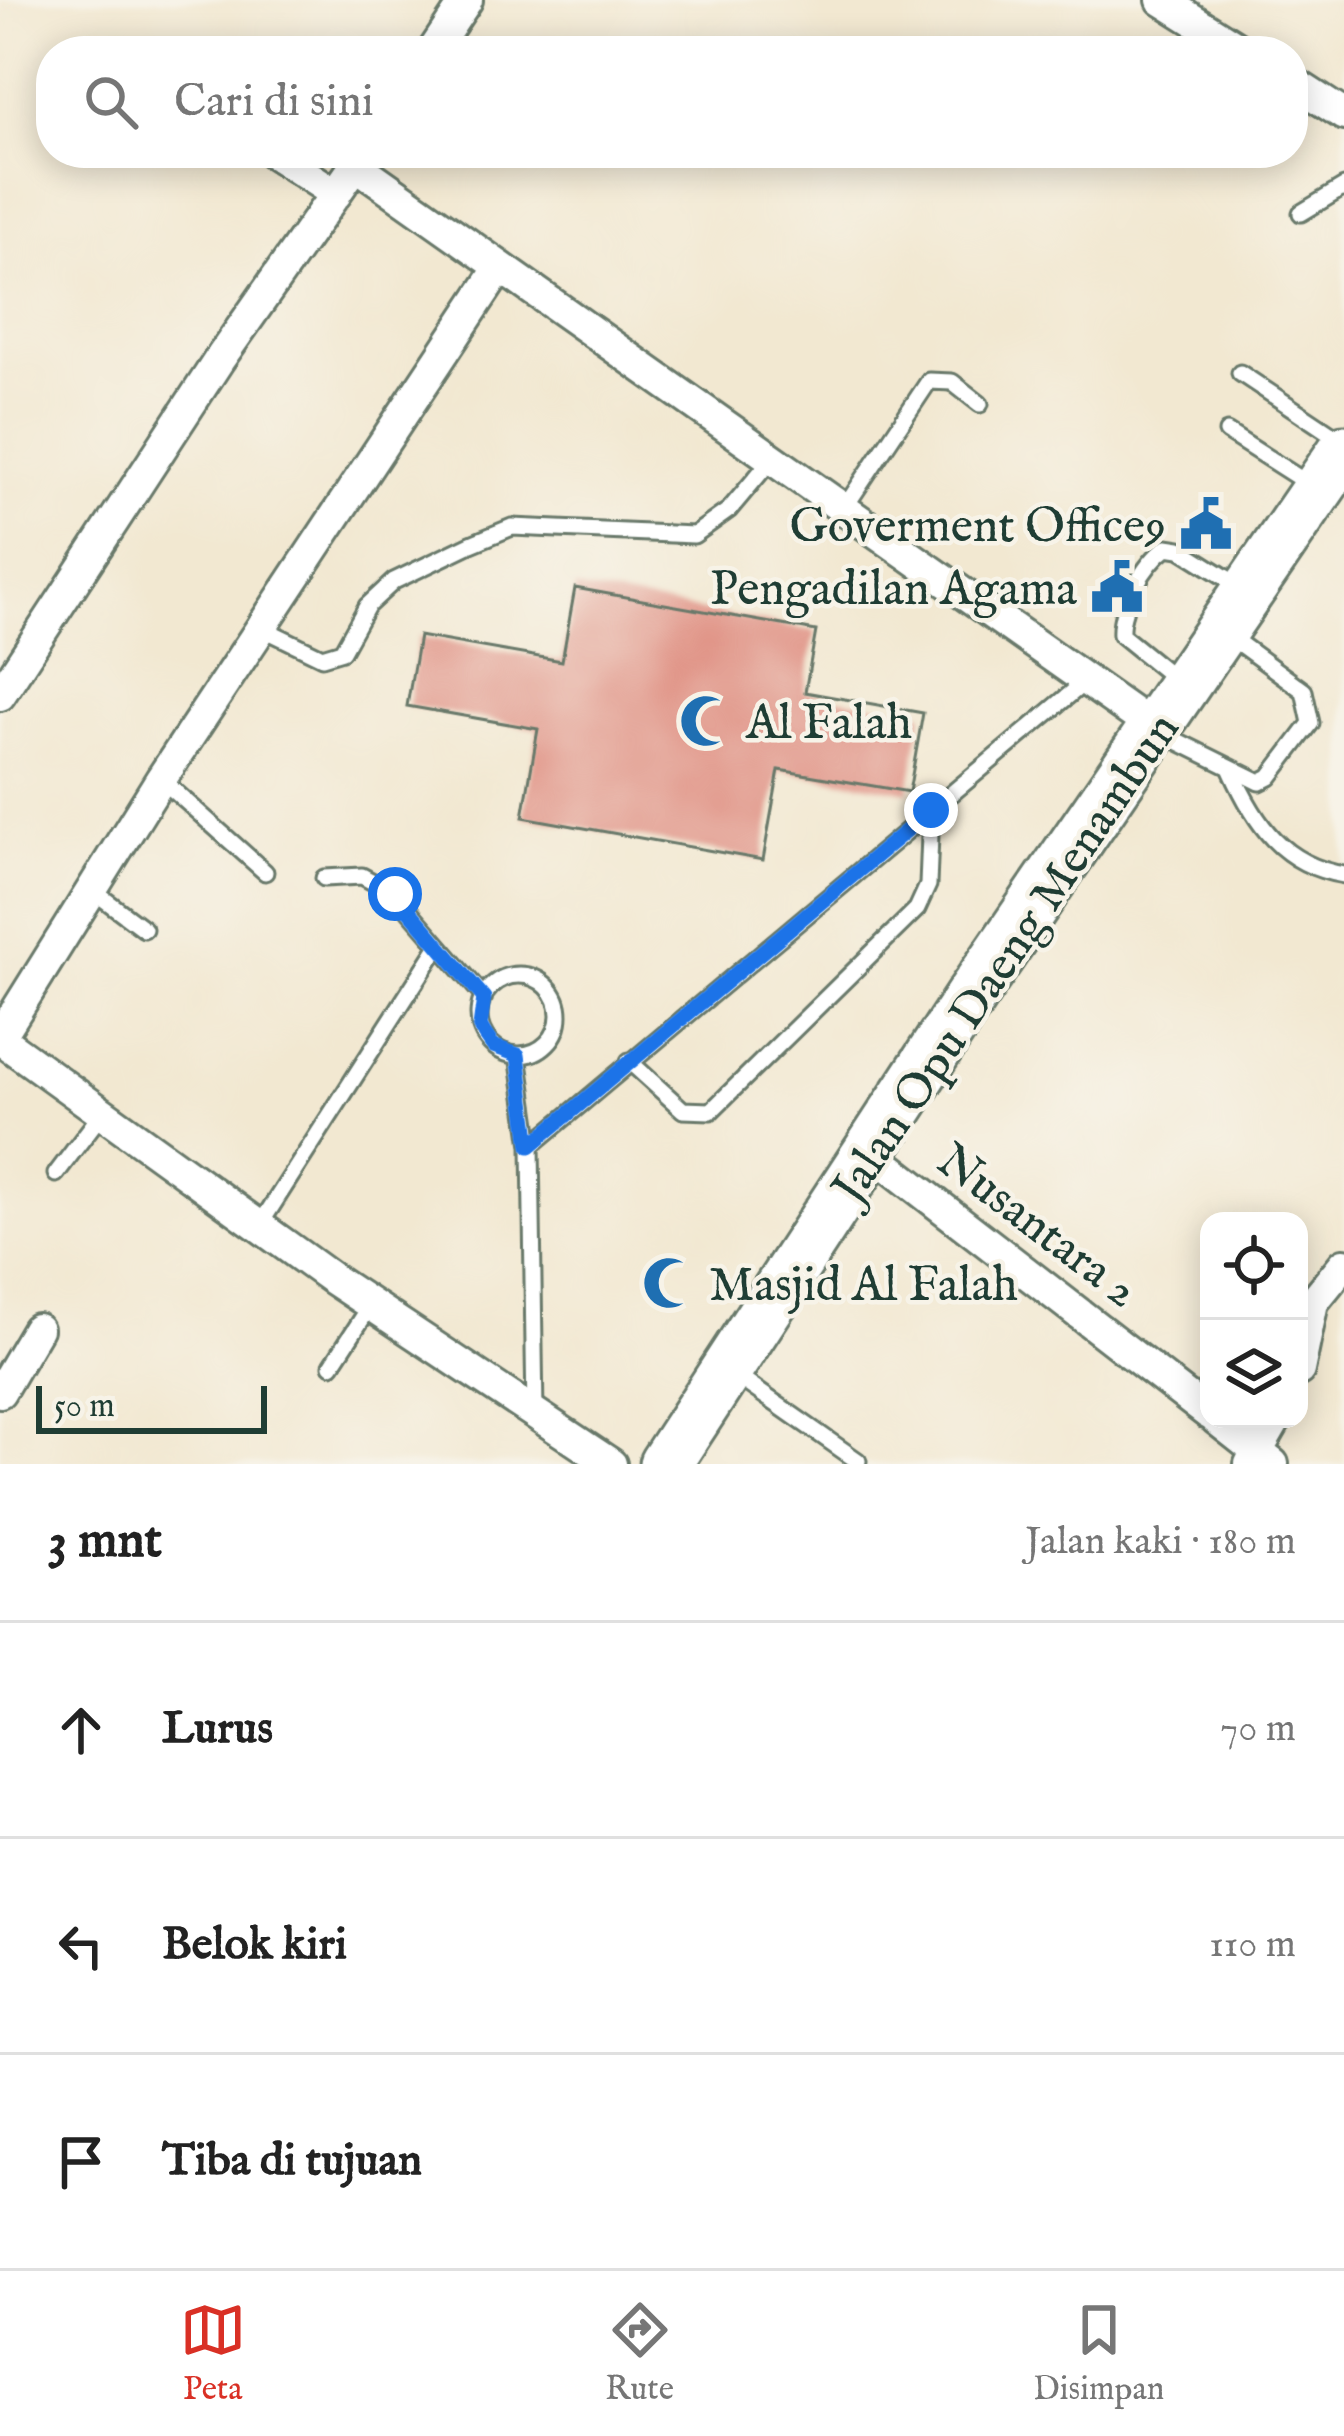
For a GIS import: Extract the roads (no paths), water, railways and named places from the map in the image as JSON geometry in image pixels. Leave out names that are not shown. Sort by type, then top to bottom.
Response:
[{"type":"highway","name":"Jalan Opu Daeng Menambun","points":[[665,1464],[971,996],[1337,465]]},
{"type":"street","points":[[443,36],[467,0]]},
{"type":"street","points":[[1162,0],[1219,36]]},
{"type":"street","points":[[1308,92],[1344,115]]},
{"type":"street","points":[[296,168],[336,194]]},
{"type":"street","points":[[0,695],[219,360],[354,168]]},
{"type":"street","points":[[371,168],[499,269],[1158,731]]},
{"type":"street","points":[[499,269],[161,779],[0,1038],[371,1305],[610,1464]]},
{"type":"street","name":"Nusantara 2","points":[[870,1152],[1200,1407]]},
{"type":"street","points":[[1308,1326],[1313,1302],[1344,1264]]},
{"type":"street","points":[[0,1392],[37,1330]]},
{"type":"street","name":"Nusantara 2","points":[[1225,1428],[1260,1460]]},
{"type":"street","points":[[1260,1460],[1272,1428]]},
{"type":"lane","points":[[1301,213],[1344,187]]},
{"type":"lane","points":[[1240,373],[1337,465]]},
{"type":"lane","points":[[842,510],[929,381],[952,382],[980,404]]},
{"type":"lane","points":[[1227,432],[1337,465]]},
{"type":"lane","points":[[262,628],[322,657],[342,651],[367,606],[394,581],[512,527],[694,536],[729,510],[771,460]]},
{"type":"lane","points":[[1158,731],[1260,782],[1270,777],[1311,723],[1312,712],[1304,692],[1236,612],[1180,549],[1167,547],[1156,554],[1120,618],[1121,635],[1186,687]]},
{"type":"lane","points":[[530,1146],[1086,681]]},
{"type":"lane","points":[[1231,770],[1265,834],[1291,857],[1344,875]]},
{"type":"lane","points":[[161,779],[265,872]]},
{"type":"lane","points":[[629,1061],[683,1110],[711,1111],[917,909],[928,885],[931,810]]},
{"type":"lane","points":[[324,878],[362,875],[395,894],[484,998]]},
{"type":"lane","points":[[92,890],[144,929]]},
{"type":"lane","points":[[259,1226],[438,947]]},
{"type":"lane","points":[[514,975],[536,978],[554,993],[560,1015],[553,1037],[536,1052],[518,1055],[493,1046],[480,1027],[484,998],[493,984],[514,975]]},
{"type":"lane","points":[[518,1055],[530,1146],[535,1414]]},
{"type":"lane","points":[[56,1174],[102,1113]]},
{"type":"lane","points":[[332,1365],[371,1305]]},
{"type":"lane","points":[[728,1371],[858,1461]]},
{"type":"place","name":"Goverment Office9","points":[[1206,524]]},
{"type":"place","name":"Pengadilan Agama","points":[[1117,587]]},
{"type":"place","name":"Al Falah","points":[[706,721]]},
{"type":"place","name":"Masjid Al Falah","points":[[669,1283]]}]
